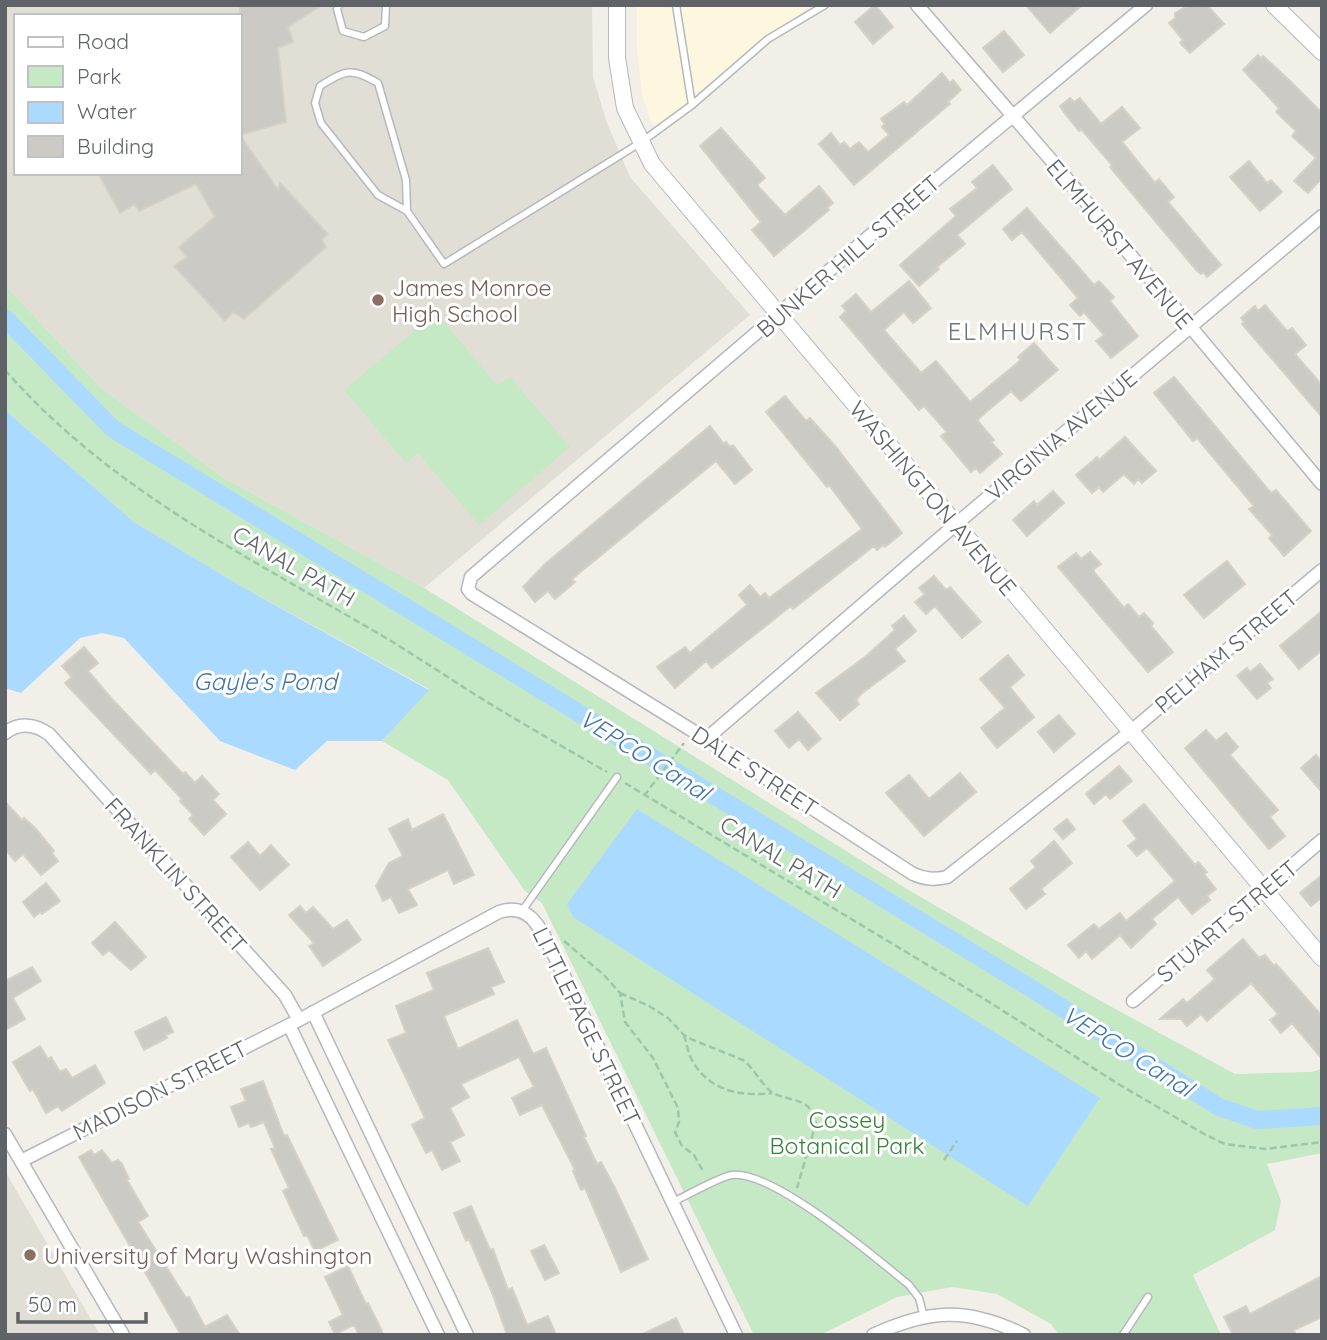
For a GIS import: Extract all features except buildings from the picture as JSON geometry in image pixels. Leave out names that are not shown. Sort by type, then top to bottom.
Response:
[{"type":"street","name":"WASHINGTON AVENUE","points":[[617,5],[619,81],[625,108],[652,164],[1322,958]]},
{"type":"street","name":"ELMHURST AVENUE","points":[[917,5],[1322,484]]},
{"type":"street","name":"BUNKER HILL STREET","points":[[551,509],[1146,5]]},
{"type":"street","points":[[1274,5],[1322,52]]},
{"type":"street","name":"VIRGINIA AVENUE","points":[[706,738],[1322,216]]},
{"type":"street","name":"DALE STREET","points":[[551,509],[471,577],[468,589],[471,594],[706,738],[923,879],[947,877],[1130,732]]},
{"type":"street","name":"PELHAM STREET","points":[[1130,732],[1322,569]]},
{"type":"street","name":"FRANKLIN STREET","points":[[5,733],[20,726],[32,726],[49,734],[285,995],[294,1022],[438,1335]]},
{"type":"street","name":"STUART STREET","points":[[1133,1001],[1322,841]]},
{"type":"street","name":"LITTLEPAGE STREET","points":[[294,1022],[499,912],[522,911],[536,921],[544,936],[736,1335]]},
{"type":"street","points":[[313,1012],[467,1335]]},
{"type":"street","name":"MADISON STREET","points":[[21,1161],[294,1022]]},
{"type":"street","points":[[5,1134],[119,1333]]},
{"type":"street","points":[[873,1335],[903,1321],[939,1315],[982,1318],[1024,1335]]},
{"type":"lane","points":[[339,5],[337,9],[343,31],[364,37],[385,26],[386,5]]},
{"type":"lane","points":[[676,5],[692,105]]},
{"type":"lane","points":[[407,211],[406,180],[378,83],[359,72],[339,74],[320,86],[315,103],[321,123],[378,195],[407,211],[444,264],[640,143],[692,105],[768,39],[825,5]]},
{"type":"lane","points":[[522,911],[617,777]]},
{"type":"lane","points":[[673,1202],[732,1175],[768,1184],[828,1221],[909,1285],[919,1298],[924,1317]]},
{"type":"lane","points":[[1123,1335],[1148,1297]]},
{"type":"path","name":"CANAL PATH","points":[[5,370],[77,443],[134,487],[1204,1134],[1226,1144],[1265,1149],[1322,1142]]},
{"type":"path","points":[[644,796],[693,731]]},
{"type":"path","points":[[544,936],[564,941],[604,975],[620,993],[668,1018],[684,1035],[750,1064],[773,1093]]},
{"type":"path","points":[[620,993],[625,1022],[653,1058],[678,1108],[678,1122],[674,1132],[682,1146],[694,1155],[711,1185]]},
{"type":"path","points":[[684,1035],[692,1061],[708,1080],[731,1092],[750,1096],[773,1093],[793,1098],[807,1106],[815,1115],[812,1142],[794,1198]]},
{"type":"path","points":[[944,1160],[957,1141]]},
{"type":"shaded area","name":"James Monroe High School","points":[[5,5],[592,5],[593,77],[607,123],[630,177],[750,315],[424,588],[224,478],[101,388],[5,285]]},
{"type":"shaded area","points":[[637,5],[810,5],[657,128],[651,121],[642,95],[637,49]]},
{"type":"shaded area","name":"University of Mary Washington","points":[[5,1172],[8,1176],[100,1335],[5,1335]]},
{"type":"green space","name":"Cossey Botanical Park","points":[[5,285],[101,388],[224,478],[424,588],[912,892],[1097,999],[1235,1074],[1312,1072],[1322,1069],[1322,1153],[1267,1164],[1281,1201],[1275,1230],[1193,1275],[1221,1335],[1059,1335],[1051,1324],[997,1294],[952,1287],[897,1297],[820,1335],[754,1335],[542,903],[525,891],[448,780],[382,741],[429,689],[246,589],[134,522],[5,410]]},
{"type":"green space","points":[[436,313],[497,385],[510,377],[570,447],[479,525],[418,453],[406,463],[344,390]]},
{"type":"water","name":"Gayle's Pond","points":[[5,410],[134,522],[246,589],[429,690],[382,741],[327,741],[295,770],[220,741],[124,638],[102,633],[80,638],[21,693],[5,688]]},
{"type":"water","points":[[637,809],[1100,1098],[1028,1206],[573,917],[567,904]]},
{"type":"waterway","name":"VEPCO Canal","points":[[5,318],[113,429],[1037,992],[1219,1107],[1257,1120],[1322,1116]]},
{"type":"place","name":"James Monroe High School","points":[[378,300]]},
{"type":"place","name":"University of Mary Washington","points":[[30,1255]]},
{"type":"district","name":"ELMHURST","points":[[1018,331]]}]
